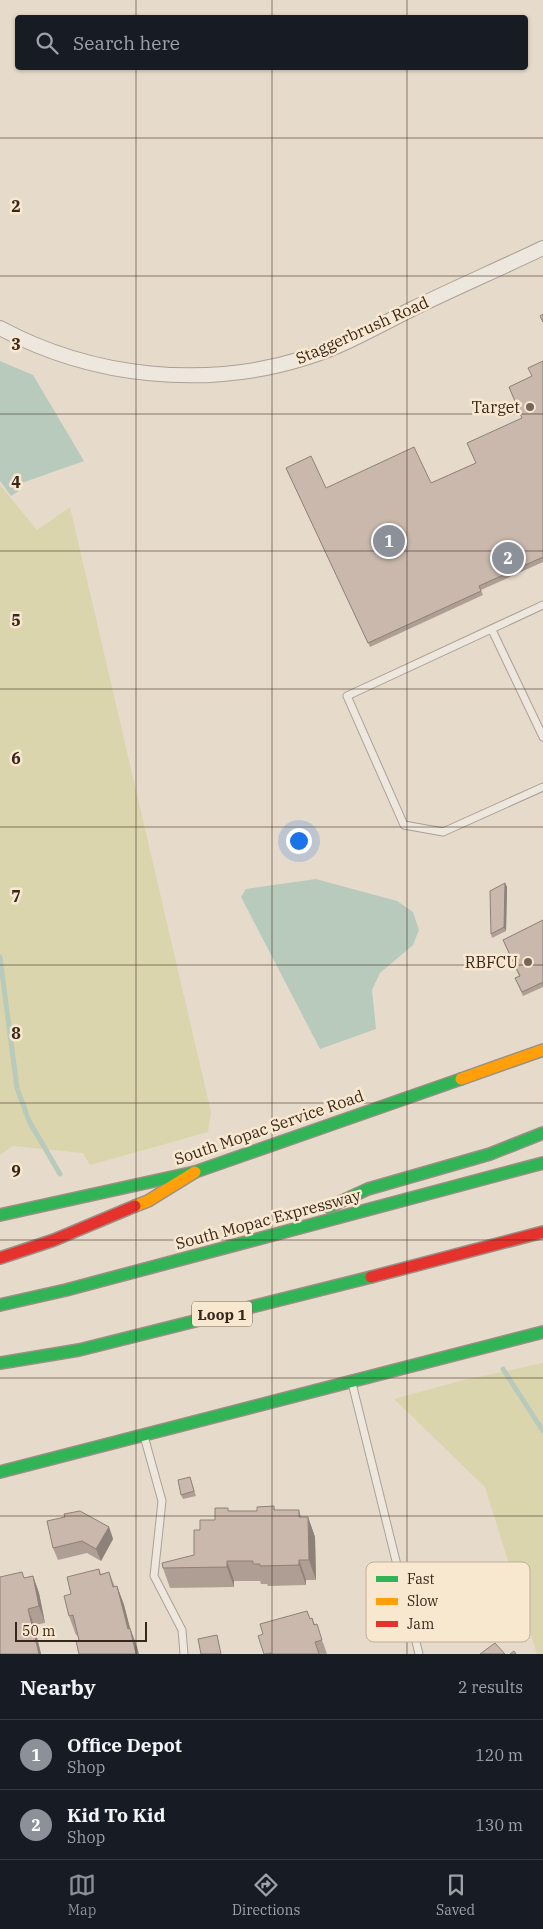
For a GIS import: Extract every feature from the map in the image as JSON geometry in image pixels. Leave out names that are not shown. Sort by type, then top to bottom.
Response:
[{"type":"main road","name":"South Mopac Service Road","points":[[0,1215],[195,1172],[543,1050]]},
{"type":"main road","points":[[257,1239],[368,1190],[490,1154],[543,1133]]},
{"type":"main road","name":"South Mopac Expressway","points":[[0,1305],[66,1290],[543,1163]]},
{"type":"main road","points":[[0,1258],[54,1240],[148,1200],[195,1172]]},
{"type":"main road","name":"Loop 1","points":[[0,1364],[79,1350],[443,1259],[543,1232]]},
{"type":"main road","points":[[443,1259],[490,1258]]},
{"type":"main road","points":[[0,1472],[543,1332]]},
{"type":"street","name":"Staggerbrush Road","points":[[0,328],[41,347],[70,357],[133,372],[187,376],[246,372],[307,358],[543,248]]},
{"type":"lane","points":[[543,605],[347,696],[404,825],[443,832],[543,787]]},
{"type":"lane","points":[[492,630],[543,736]]},
{"type":"lane","points":[[352,1381],[396,1562]]},
{"type":"lane","points":[[144,1436],[162,1501],[154,1576],[182,1630],[184,1654]]},
{"type":"shaded area","points":[[0,361],[33,375],[84,461],[16,485],[19,491],[11,496],[0,481]]},
{"type":"shaded area","points":[[0,485],[37,530],[70,507],[211,1112],[208,1132],[90,1165],[83,1153],[13,1146],[0,1155]]},
{"type":"shaded area","points":[[316,879],[397,901],[413,912],[419,930],[413,945],[380,973],[372,990],[376,1029],[320,1049],[241,897],[246,889]]},
{"type":"shaded area","points":[[543,1363],[543,1654],[537,1654],[530,1632],[530,1562],[508,1562],[485,1487],[394,1399],[460,1381]]},
{"type":"building","points":[[543,361],[543,557],[479,586],[481,591],[368,643],[286,468],[311,456],[326,488],[414,447],[431,483],[476,463],[467,443],[522,418],[509,387],[532,376],[528,368]]},
{"type":"building","points":[[505,883],[504,927],[491,934],[490,891]]},
{"type":"building","name":"RBFCU","points":[[543,920],[543,982],[522,992],[515,978],[520,976],[503,940]]},
{"type":"building","points":[[190,1477],[194,1491],[181,1495],[178,1480]]},
{"type":"building","points":[[274,1506],[274,1510],[299,1510],[299,1517],[308,1517],[309,1560],[299,1560],[299,1565],[260,1566],[260,1564],[253,1564],[253,1561],[227,1561],[227,1567],[163,1568],[162,1563],[194,1555],[194,1530],[200,1530],[200,1520],[215,1520],[215,1508],[228,1508],[228,1511],[257,1511],[257,1507]]},
{"type":"building","points":[[80,1511],[109,1527],[96,1549],[82,1541],[53,1548],[47,1521],[65,1517],[64,1514]]},
{"type":"building","points":[[99,1569],[100,1575],[109,1572],[113,1587],[117,1586],[136,1654],[79,1654],[76,1641],[79,1640],[73,1615],[69,1616],[64,1596],[71,1594],[67,1577]]},
{"type":"building","points":[[22,1572],[24,1578],[33,1576],[39,1606],[28,1609],[39,1654],[0,1654],[0,1577]]},
{"type":"building","points":[[307,1611],[314,1625],[317,1624],[322,1640],[315,1642],[319,1654],[264,1654],[258,1636],[263,1634],[260,1624]]},
{"type":"building","points":[[217,1635],[221,1654],[201,1654],[198,1639]]},
{"type":"building","points":[[495,1643],[505,1654],[480,1654]]},
{"type":"waterway","points":[[0,957],[17,1088],[29,1121],[60,1174]]},
{"type":"waterway","points":[[503,1369],[543,1431]]},
{"type":"traffic: fast","points":[[0,1215],[195,1172],[461,1079]]},
{"type":"traffic: fast","points":[[329,1207],[368,1189],[490,1154],[543,1133]]},
{"type":"traffic: fast","points":[[0,1305],[66,1290],[543,1163]]},
{"type":"traffic: fast","points":[[0,1363],[79,1350],[371,1277]]},
{"type":"traffic: fast","points":[[0,1472],[543,1332]]},
{"type":"traffic: slow","points":[[461,1079],[543,1050]]},
{"type":"traffic: slow","points":[[135,1206],[148,1201],[195,1172]]},
{"type":"traffic: jam","points":[[0,1258],[54,1240],[135,1206]]},
{"type":"traffic: jam","points":[[371,1277],[543,1232]]},
{"type":"place","name":"Target","points":[[530,407]]},
{"type":"place","name":"Office Depot","points":[[389,541]]},
{"type":"place","name":"Kid To Kid","points":[[508,558]]},
{"type":"place","name":"RBFCU","points":[[528,962]]}]
